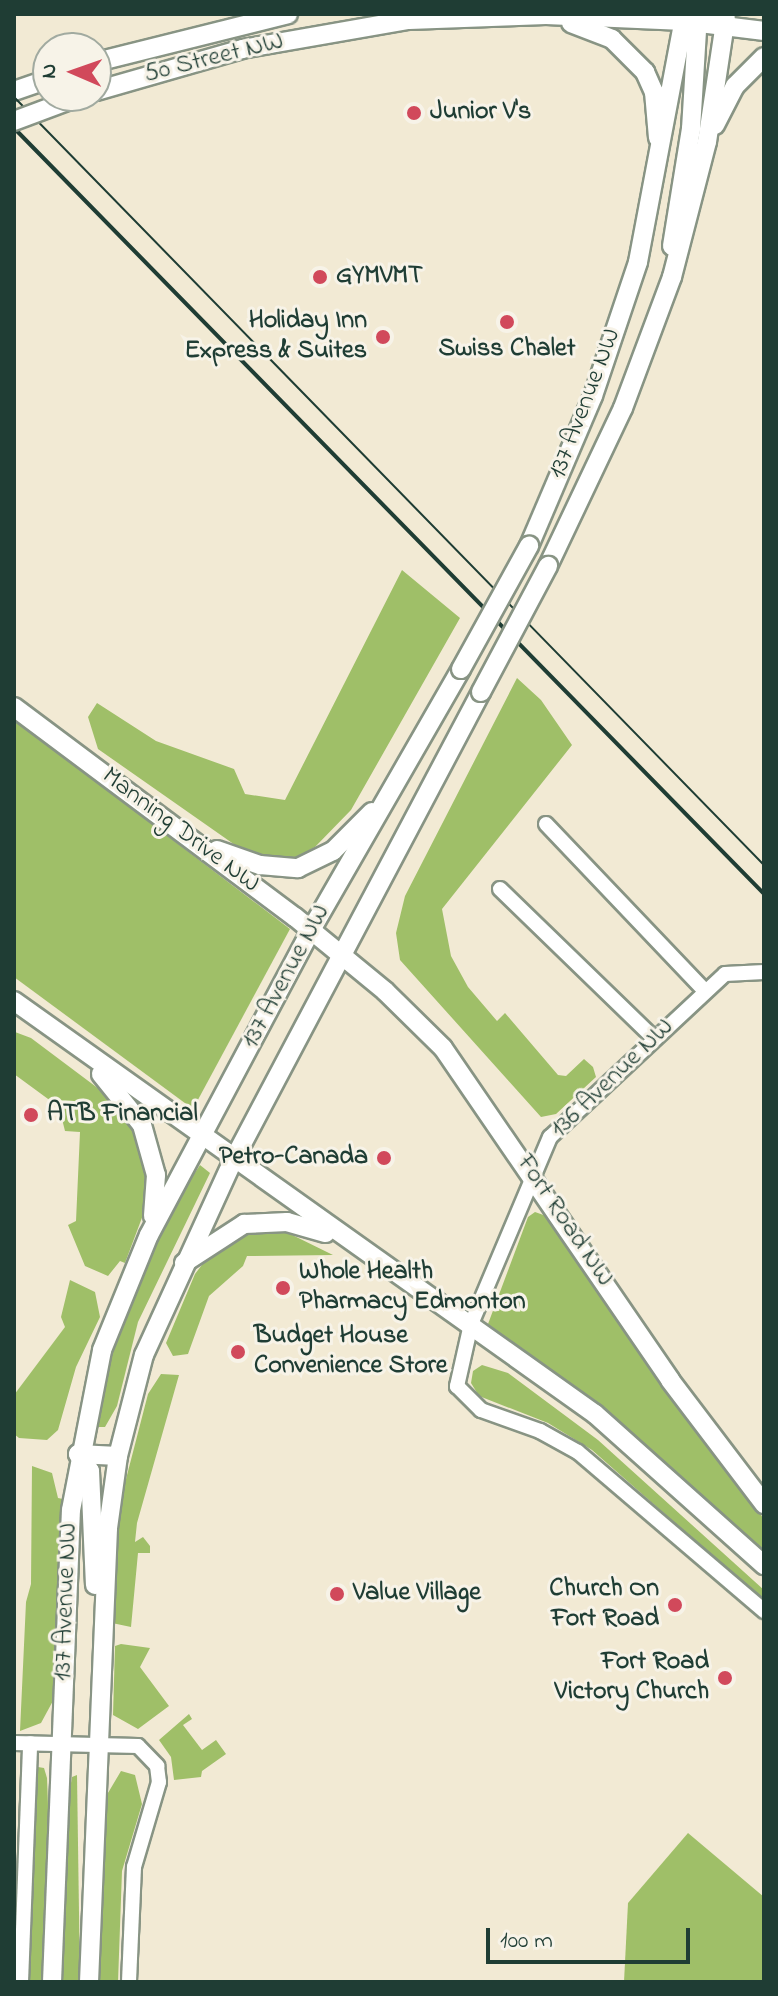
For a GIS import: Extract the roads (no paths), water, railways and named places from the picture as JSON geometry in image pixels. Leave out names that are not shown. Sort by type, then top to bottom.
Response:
[{"type":"main road","name":"50 Street NW","points":[[112,58],[288,14]]},
{"type":"main road","points":[[546,15],[612,39],[645,72],[654,92],[661,165]]},
{"type":"main road","name":"50 Street NW","points":[[112,86],[242,49],[361,27],[459,16],[723,18],[764,31]]},
{"type":"main road","points":[[672,277],[673,232],[691,129],[692,18]]},
{"type":"main road","name":"137 Avenue NW","points":[[52,1982],[78,1454],[102,1350],[149,1235],[201,1137],[311,930],[529,546],[593,396],[638,262],[692,18]]},
{"type":"main road","name":"137 Avenue NW","points":[[89,1982],[100,1664],[118,1456],[144,1355],[182,1264],[233,1161],[344,957],[548,566],[623,408],[672,277],[707,142],[723,18]]},
{"type":"main road","points":[[707,142],[735,86],[764,57]]},
{"type":"main road","points":[[14,121],[38,112]]},
{"type":"main road","name":"Manning Drive NW","points":[[14,707],[199,843],[344,957]]},
{"type":"main road","points":[[199,843],[260,865],[298,868],[333,851],[386,799]]},
{"type":"main road","name":"Fort Road NW","points":[[344,957],[443,1048],[534,1174],[670,1380],[764,1504]]},
{"type":"main road","points":[[14,1001],[233,1161],[471,1324],[595,1414],[764,1565]]},
{"type":"main road","points":[[79,1049],[142,1125],[156,1175],[149,1235]]},
{"type":"main road","points":[[182,1264],[244,1224],[287,1222],[339,1236]]},
{"type":"main road","points":[[78,1454],[118,1456]]},
{"type":"main road","points":[[78,1454],[90,1471],[100,1664]]},
{"type":"street","points":[[546,824],[704,990]]},
{"type":"street","points":[[500,889],[654,1038]]},
{"type":"street","name":"136 Avenue NW","points":[[471,1324],[550,1137],[704,990],[725,974],[764,972]]},
{"type":"street","points":[[471,1324],[458,1370],[457,1386],[466,1401],[566,1443],[764,1611]]},
{"type":"street","points":[[14,1743],[138,1746],[157,1766],[159,1782],[134,1867],[129,1982]]},
{"type":"street","points":[[21,1982],[30,1743]]},
{"type":"tram line","points":[[14,97],[764,865]]},
{"type":"railway","points":[[14,128],[764,894]]},
{"type":"place","name":"Junior V's","points":[[414,113]]},
{"type":"place","name":"GYMVMT","points":[[320,277]]},
{"type":"place","name":"Swiss Chalet","points":[[507,322]]},
{"type":"place","name":"Holiday Inn Express & Suites","points":[[383,337]]},
{"type":"place","name":"ATB Financial","points":[[31,1115]]},
{"type":"place","name":"Petro-Canada","points":[[384,1158]]},
{"type":"place","name":"Whole Health Pharmacy Edmonton","points":[[283,1288]]},
{"type":"place","name":"Budget House Convenience Store","points":[[238,1352]]},
{"type":"place","name":"Value Village","points":[[337,1594]]},
{"type":"place","name":"Church On Fort Road","points":[[675,1605]]},
{"type":"place","name":"Fort Road Victory Church","points":[[725,1678]]}]
